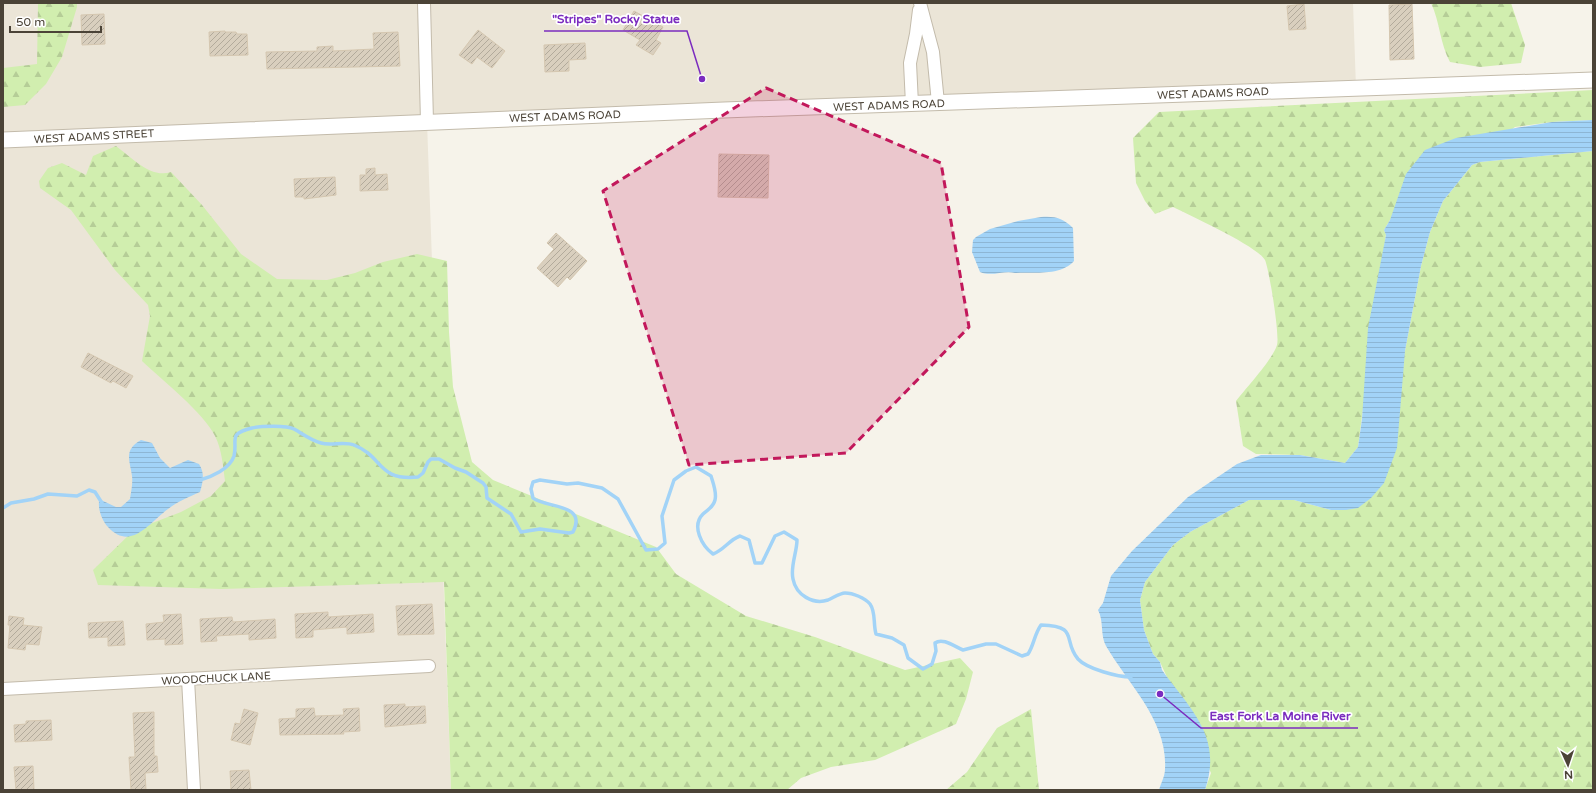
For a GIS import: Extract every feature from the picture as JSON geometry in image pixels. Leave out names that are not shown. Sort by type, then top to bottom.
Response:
[{"type":"street","points":[[424,3],[427,122]]},
{"type":"street","points":[[920,3],[933,52],[938,103]]},
{"type":"street","points":[[912,104],[910,63],[920,3]]},
{"type":"street","name":"WEST ADAMS ROAD","points":[[185,132],[1593,80]]},
{"type":"street","name":"WEST ADAMS STREET","points":[[3,140],[185,132]]},
{"type":"street","name":"WOODCHUCK LANE","points":[[3,689],[429,666]]},
{"type":"street","points":[[188,679],[194,790]]},
{"type":"highlighted area","points":[[766,88],[941,163],[969,327],[846,453],[689,465],[603,191]]},
{"type":"shaded area","points":[[3,3],[1353,3],[1356,88],[427,122],[451,790],[3,790]]},
{"type":"green space","points":[[38,3],[77,3],[62,57],[46,84],[25,105],[3,107],[3,68],[37,64]]},
{"type":"green space","points":[[1431,3],[1511,3],[1525,45],[1521,63],[1480,67],[1450,62],[1444,48]]},
{"type":"green space","points":[[1593,90],[1593,120],[1552,122],[1515,127],[1390,220],[1384,230],[1386,234],[1358,447],[1345,463],[1300,455],[1256,454],[1243,446],[1236,401],[1270,358],[1277,345],[1278,339],[1274,302],[1265,260],[1250,247],[1237,239],[1173,207],[1155,214],[1145,201],[1136,183],[1133,138],[1159,112]]},
{"type":"green space","points":[[116,146],[149,170],[164,173],[171,172],[202,205],[241,254],[277,279],[327,280],[355,273],[383,262],[417,254],[447,261],[449,332],[453,387],[472,462],[493,480],[656,547],[676,574],[746,616],[815,637],[905,670],[960,658],[973,672],[966,699],[956,724],[875,760],[831,767],[801,778],[787,790],[451,790],[444,582],[221,589],[98,585],[93,570],[134,530],[181,512],[211,496],[225,481],[219,447],[210,427],[182,397],[142,361],[150,316],[148,305],[115,270],[71,210],[40,188],[39,181],[48,168],[62,163],[86,175],[93,156]]},
{"type":"green space","points":[[1593,151],[1593,790],[1205,790],[1211,773],[1160,662],[1153,654],[1144,630],[1140,600],[1145,582],[1173,545],[1190,532],[1249,500],[1294,500],[1331,510],[1405,351],[1421,266],[1430,232],[1443,201],[1472,165],[1480,162]]},
{"type":"green space","points":[[1031,709],[1039,790],[946,790],[967,772],[997,728]]},
{"type":"water","points":[[1593,120],[1593,151],[1480,162],[1472,165],[1443,201],[1430,232],[1421,266],[1405,351],[1397,448],[1384,483],[1371,498],[1358,508],[1346,510],[1331,510],[1294,500],[1249,500],[1190,532],[1173,545],[1145,582],[1140,600],[1144,630],[1153,654],[1160,662],[1162,670],[1201,725],[1207,739],[1210,755],[1210,771],[1205,790],[1159,790],[1164,777],[1165,769],[1164,751],[1160,735],[1145,704],[1104,642],[1101,619],[1098,610],[1103,603],[1111,576],[1132,551],[1188,497],[1237,464],[1261,455],[1300,455],[1345,463],[1358,447],[1362,419],[1368,328],[1386,235],[1384,230],[1390,220],[1406,174],[1425,150],[1456,138],[1552,122]]},
{"type":"water","points":[[1041,217],[1058,218],[1073,228],[1074,261],[1069,266],[1047,272],[1007,272],[989,274],[980,272],[972,252],[973,240],[976,237],[990,229],[1018,221]]},
{"type":"water","points":[[141,440],[152,443],[160,458],[170,468],[188,460],[199,464],[203,474],[203,481],[200,492],[172,506],[140,532],[132,536],[125,537],[116,534],[104,522],[99,508],[99,502],[101,500],[116,507],[121,507],[130,499],[132,479],[129,456],[135,444]]},
{"type":"building","points":[[1304,4],[1306,29],[1289,30],[1287,6]]},
{"type":"building","points":[[1412,4],[1414,59],[1390,60],[1389,5]]},
{"type":"building","points":[[634,11],[663,27],[656,40],[661,43],[653,55],[636,45],[640,40],[623,30]]},
{"type":"building","points":[[104,14],[105,44],[82,45],[81,15]]},
{"type":"building","points":[[478,30],[505,51],[492,68],[477,57],[472,64],[459,55]]},
{"type":"building","points":[[209,32],[236,32],[237,34],[247,34],[248,55],[210,56]]},
{"type":"building","points":[[398,32],[400,66],[267,69],[266,52],[317,51],[317,47],[333,46],[333,51],[374,49],[373,33]]},
{"type":"building","points":[[585,43],[586,59],[569,60],[569,71],[545,72],[544,45]]},
{"type":"building","points":[[719,154],[769,155],[768,198],[718,197]]},
{"type":"building","points":[[375,168],[375,175],[387,174],[388,190],[360,191],[360,175],[366,175],[366,169]]},
{"type":"building","points":[[335,177],[336,195],[304,199],[304,197],[295,197],[294,179]]},
{"type":"building","points":[[556,233],[587,261],[570,280],[567,277],[558,287],[537,268],[554,249],[547,243]]},
{"type":"building","points":[[88,353],[133,376],[126,388],[113,381],[111,383],[81,367]]},
{"type":"building","points":[[432,604],[434,634],[398,635],[396,606]]},
{"type":"building","points":[[328,612],[328,617],[373,614],[374,632],[347,634],[347,627],[313,630],[313,637],[296,638],[295,614]]},
{"type":"building","points":[[181,614],[183,644],[165,645],[165,639],[147,640],[146,624],[164,622],[163,615]]},
{"type":"building","points":[[9,616],[24,618],[23,625],[42,627],[39,645],[26,644],[25,650],[8,648],[10,625],[8,625]]},
{"type":"building","points":[[232,617],[233,622],[275,619],[276,638],[249,640],[249,634],[216,636],[217,641],[201,642],[200,619]]},
{"type":"building","points":[[123,621],[125,645],[108,646],[108,637],[89,638],[88,623]]},
{"type":"building","points":[[405,704],[405,707],[425,706],[426,723],[385,727],[384,705]]},
{"type":"building","points":[[314,708],[315,716],[344,715],[343,709],[359,708],[360,731],[343,732],[344,734],[280,735],[279,719],[296,718],[296,709]]},
{"type":"building","points":[[244,709],[258,713],[250,745],[231,740],[235,723],[240,724]]},
{"type":"building","points":[[154,712],[154,756],[157,756],[158,772],[145,773],[146,790],[131,790],[129,757],[135,757],[133,713]]},
{"type":"building","points":[[51,720],[52,740],[15,742],[14,725],[26,724],[26,721]]},
{"type":"building","points":[[33,766],[34,790],[16,790],[14,767]]},
{"type":"building","points":[[249,770],[251,790],[231,790],[230,771]]},
{"type":"waterway","points":[[200,480],[215,475],[229,465],[234,456],[235,438],[239,433],[256,427],[286,427],[294,429],[317,442],[329,444],[346,443],[354,445],[364,450],[388,472],[395,475],[418,477],[423,473],[431,459],[439,459],[466,472],[483,483],[486,487],[487,498],[511,514],[521,532],[540,529],[569,533],[573,532],[576,523],[575,516],[570,511],[533,498],[531,489],[533,482],[540,480],[567,484],[578,483],[602,488],[618,499],[646,550],[658,549],[665,543],[662,516],[674,480],[686,471],[696,467],[711,476],[715,491],[714,503],[712,507],[703,514],[698,524],[699,536],[705,546],[713,554],[740,536],[749,540],[755,563],[762,563],[775,536],[784,532],[797,540],[792,574],[795,585],[801,594],[811,600],[817,601],[828,600],[845,593],[862,598],[872,607],[876,634],[892,638],[904,645],[908,658],[923,669],[932,664],[936,651],[935,643],[938,641],[949,643],[963,650],[986,644],[996,644],[1022,656],[1028,654],[1041,625],[1053,626],[1066,631],[1073,652],[1082,663],[1103,672],[1118,676],[1131,677]]},
{"type":"waterway","points":[[3,508],[11,503],[34,499],[48,494],[77,496],[89,490],[95,492],[102,503]]},
{"type":"place","name":"\"Stripes\" Rocky Statue","points":[[702,79]]},
{"type":"place","name":"East Fork La Moine River","points":[[1160,694]]}]
